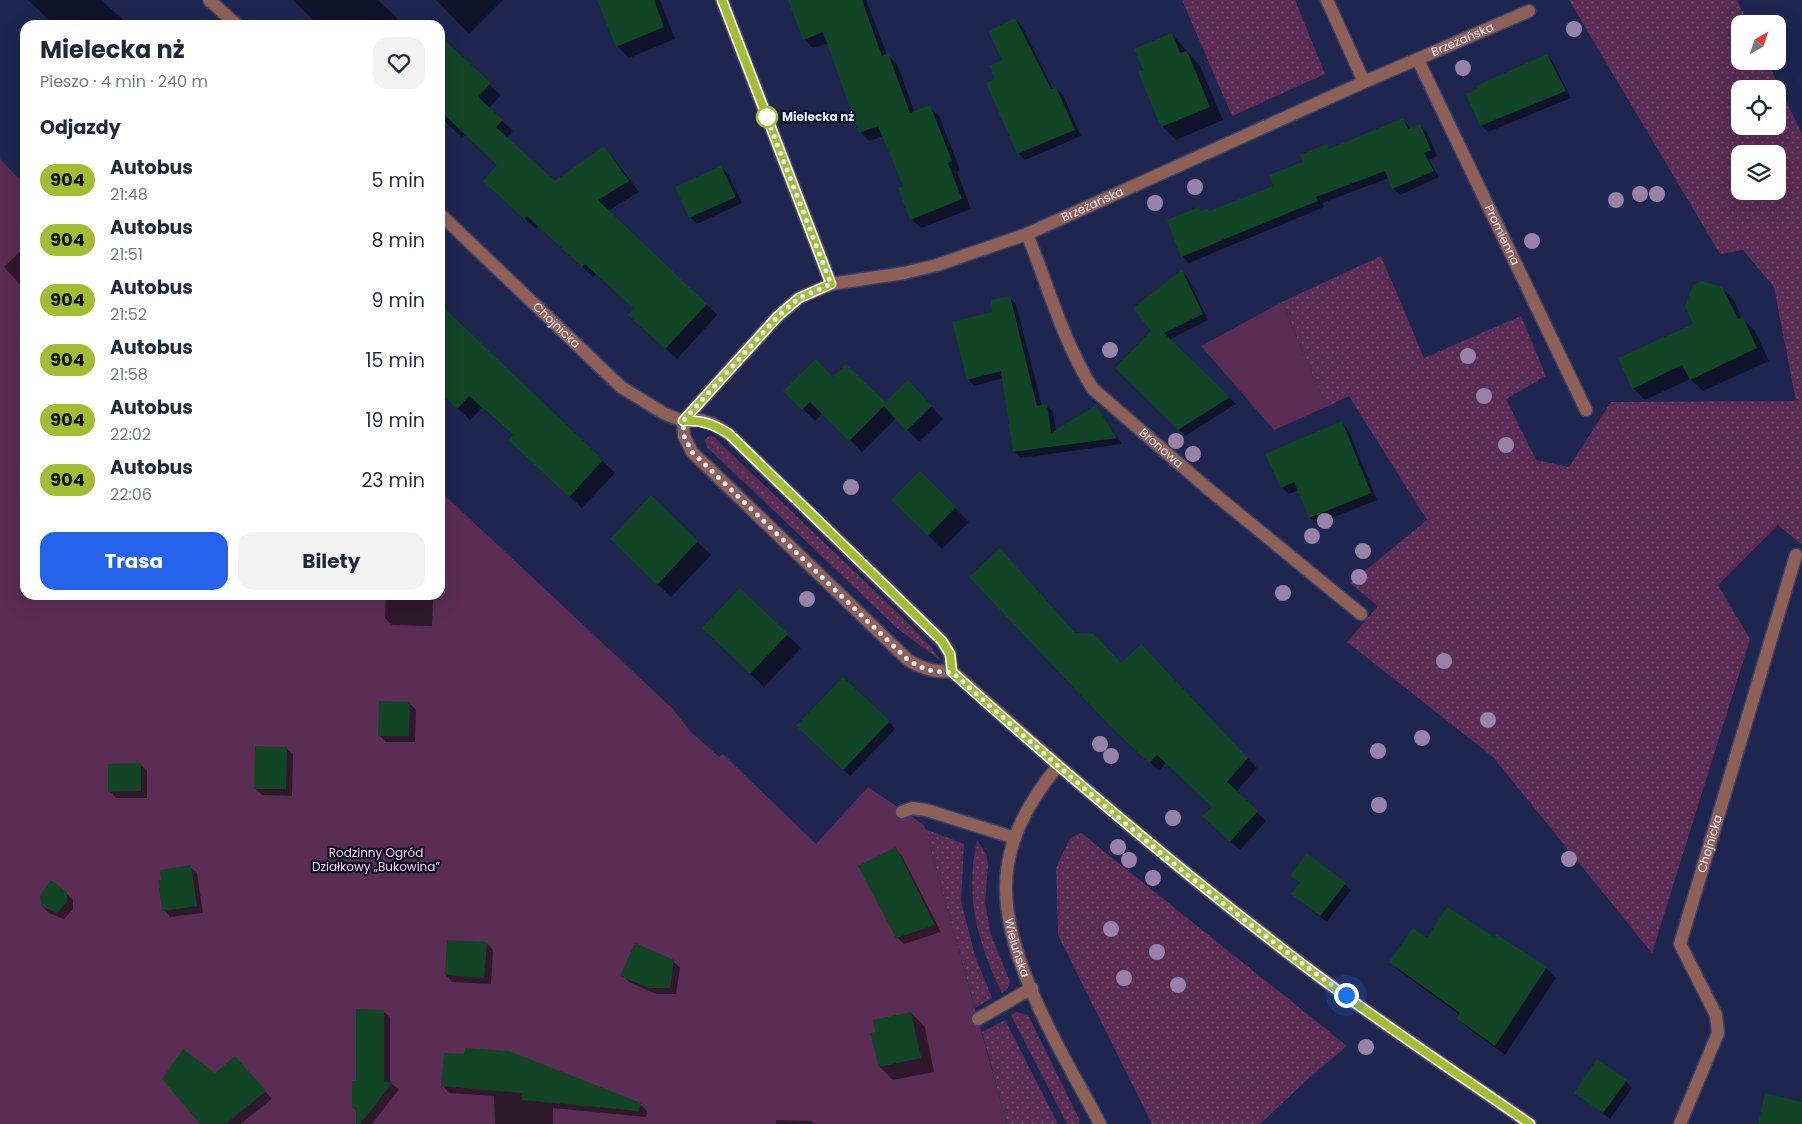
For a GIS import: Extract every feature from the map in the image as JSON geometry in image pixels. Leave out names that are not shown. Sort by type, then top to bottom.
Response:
[{"type":"street","points":[[209,0],[231,20]]},
{"type":"street","points":[[722,0],[831,284]]},
{"type":"street","points":[[1327,0],[1364,82]]},
{"type":"street","name":"Brzeżańska","points":[[683,421],[778,316],[799,298],[831,284],[904,273],[937,265],[1027,234],[1364,82],[1529,11]]},
{"type":"street","name":"Promienna","points":[[1418,60],[1586,410]]},
{"type":"street","name":"Chojnicka","points":[[445,219],[621,387],[650,406],[683,421],[700,420],[714,424],[729,434],[942,641],[950,654],[952,672]]},
{"type":"street","name":"Bronowa","points":[[1027,234],[1071,347],[1093,389],[1206,487],[1361,614]]},
{"type":"street","points":[[683,421],[684,436],[692,452],[908,660],[920,667],[934,671],[952,672],[1057,767],[1180,868],[1315,974],[1530,1124]]},
{"type":"street","name":"Chojnicka","points":[[1680,1124],[1718,1032],[1716,1015],[1680,944],[1796,555]]},
{"type":"street","name":"Wieluńska","points":[[1057,767],[1034,797],[1015,838],[1006,878],[1007,905],[1015,947],[1032,988],[1100,1124]]},
{"type":"street","points":[[902,812],[912,808],[926,810],[1015,838]]},
{"type":"street","points":[[978,1019],[1032,988]]},
{"type":"green space","points":[[1182,0],[1295,0],[1325,74],[1232,116]]},
{"type":"green space","points":[[1569,0],[1737,0],[1744,15],[1731,15],[1731,70],[1771,70],[1776,80],[1731,80],[1731,135],[1786,135],[1786,101],[1802,134],[1802,545],[1778,525],[1718,585],[1750,639],[1652,953],[1493,757],[1347,642],[1378,606],[1350,583],[1427,520],[1349,396],[1326,407],[1282,302],[1381,256],[1424,358],[1521,316],[1546,376],[1506,399],[1536,460],[1569,467],[1611,402],[1796,401],[1774,287],[1743,250],[1720,254]]},
{"type":"green space","name":"Rodzinny Ogród Działkowy „Bukowina”","points":[[0,159],[20,180],[20,600],[445,600],[445,496],[673,709],[689,730],[719,757],[723,754],[816,844],[868,787],[924,825],[1007,1124],[0,1124]]},
{"type":"green space","points":[[1282,302],[1326,407],[1274,430],[1201,346]]},
{"type":"green space","points":[[709,436],[714,437],[905,620],[932,648],[940,660],[898,629],[707,447],[705,440]]},
{"type":"green space","points":[[925,829],[964,844],[961,901],[975,956],[992,998],[975,1008]]},
{"type":"green space","points":[[1081,833],[1347,1046],[1310,1077],[1260,1124],[1152,1124],[1058,935],[1056,868],[1070,838]]},
{"type":"green space","points":[[977,840],[986,854],[988,865],[985,903],[991,935],[1010,982],[1007,990],[1002,993],[980,937],[973,900],[972,881]]},
{"type":"green space","points":[[1016,1012],[1028,1015],[1080,1121],[1079,1124],[1067,1124],[1011,1015]]},
{"type":"green space","points":[[1005,1020],[1058,1124],[1007,1124],[982,1032]]},
{"type":"building","points":[[597,0],[654,0],[664,27],[616,47]]},
{"type":"building","points":[[788,0],[862,0],[882,56],[888,53],[910,113],[930,105],[952,161],[948,163],[962,199],[910,220],[898,188],[903,186],[878,126],[859,133],[823,32],[803,40]]},
{"type":"building","points":[[1015,18],[1051,89],[1056,87],[1075,130],[1017,154],[986,83],[995,79],[989,66],[1002,60],[988,31]]},
{"type":"building","points":[[1172,33],[1180,53],[1187,51],[1210,107],[1161,127],[1138,72],[1143,70],[1134,49]]},
{"type":"building","points":[[445,41],[491,83],[478,97],[503,120],[496,127],[555,181],[604,146],[629,181],[598,200],[707,304],[665,349],[628,315],[633,308],[585,264],[582,267],[527,216],[524,219],[483,181],[497,165],[445,116]]},
{"type":"building","points":[[1547,54],[1566,91],[1480,126],[1466,94],[1477,89],[1476,86]]},
{"type":"building","points":[[1403,118],[1408,129],[1420,124],[1431,150],[1424,153],[1434,171],[1392,189],[1385,171],[1316,197],[1318,201],[1181,257],[1167,220],[1199,207],[1200,211],[1208,209],[1209,211],[1273,186],[1269,175],[1303,162],[1300,155],[1327,144],[1329,149]]},
{"type":"building","points":[[721,166],[736,197],[689,218],[675,187]]},
{"type":"building","points":[[1182,270],[1203,314],[1164,333],[1230,397],[1178,430],[1115,368],[1151,331],[1133,308]]},
{"type":"building","points":[[1702,281],[1722,287],[1738,319],[1743,317],[1757,348],[1690,380],[1682,365],[1632,389],[1618,358],[1693,324],[1685,306],[1693,285]]},
{"type":"building","points":[[1010,296],[1037,406],[1047,404],[1051,433],[1096,405],[1117,438],[1013,452],[1001,371],[967,380],[952,322],[992,312],[991,300]]},
{"type":"building","points":[[445,309],[603,460],[569,497],[508,440],[513,435],[469,396],[457,409],[445,397]]},
{"type":"building","points":[[816,359],[833,377],[846,364],[885,402],[908,380],[932,406],[906,431],[884,406],[849,441],[810,402],[802,410],[783,391]]},
{"type":"building","points":[[1342,421],[1371,493],[1309,518],[1294,482],[1281,488],[1265,454]]},
{"type":"building","points":[[920,471],[956,507],[928,536],[891,500]]},
{"type":"building","points":[[651,495],[698,541],[657,585],[610,539]]},
{"type":"building","points":[[1000,548],[1075,633],[1094,634],[1121,663],[1141,644],[1248,758],[1227,782],[1258,811],[1230,842],[1202,816],[1212,807],[1157,755],[1149,763],[1111,727],[969,577]]},
{"type":"building","points":[[740,588],[788,634],[750,674],[702,628]]},
{"type":"building","points":[[843,677],[890,721],[843,770],[796,726]]},
{"type":"building","points":[[379,701],[410,702],[409,736],[378,736]]},
{"type":"building","points":[[255,746],[287,747],[286,789],[254,789]]},
{"type":"building","points":[[141,763],[141,791],[108,792],[108,764]]},
{"type":"building","points":[[896,847],[935,925],[896,938],[858,866]]},
{"type":"building","points":[[1307,853],[1346,883],[1320,916],[1291,894],[1300,883],[1290,876]]},
{"type":"building","points":[[191,865],[197,906],[162,911],[158,880],[161,880],[160,870]]},
{"type":"building","points":[[51,880],[67,892],[67,902],[57,913],[41,906],[40,895]]},
{"type":"building","points":[[1447,907],[1494,937],[1496,934],[1547,967],[1495,1046],[1456,1018],[1460,1013],[1389,962],[1413,928],[1427,938]]},
{"type":"building","points":[[447,940],[487,942],[484,978],[445,975]]},
{"type":"building","points":[[635,943],[674,960],[670,988],[649,988],[620,976]]},
{"type":"building","points":[[356,1009],[384,1010],[384,1082],[393,1082],[360,1124],[356,1124],[356,1108],[352,1108],[352,1081],[356,1081]]},
{"type":"building","points":[[911,1012],[921,1058],[879,1067],[870,1033],[875,1032],[873,1020]]},
{"type":"building","points":[[465,1048],[509,1051],[641,1103],[639,1111],[522,1100],[522,1093],[441,1086],[444,1053],[464,1054]]},
{"type":"building","points":[[183,1049],[215,1073],[235,1056],[266,1091],[226,1124],[200,1124],[162,1079]]},
{"type":"building","points":[[1597,1059],[1627,1080],[1603,1113],[1574,1093]]},
{"type":"building","points":[[1765,1093],[1802,1102],[1802,1124],[1758,1124]]},
{"type":"bus line","name":"904","points":[[722,0],[831,284],[799,298],[778,316],[683,421],[700,420],[714,424],[729,434],[942,641],[950,654],[952,672],[1057,767],[1180,868],[1315,974],[1530,1124]]},
{"type":"place","name":"Mielecka nż","points":[[767,117]]},
{"type":"route","points":[[767,117],[764,110],[831,284],[799,298],[778,316],[683,421],[684,436],[692,452],[908,660],[920,667],[934,671],[952,672],[1057,767],[1180,868],[1315,974],[1346,995]]}]
